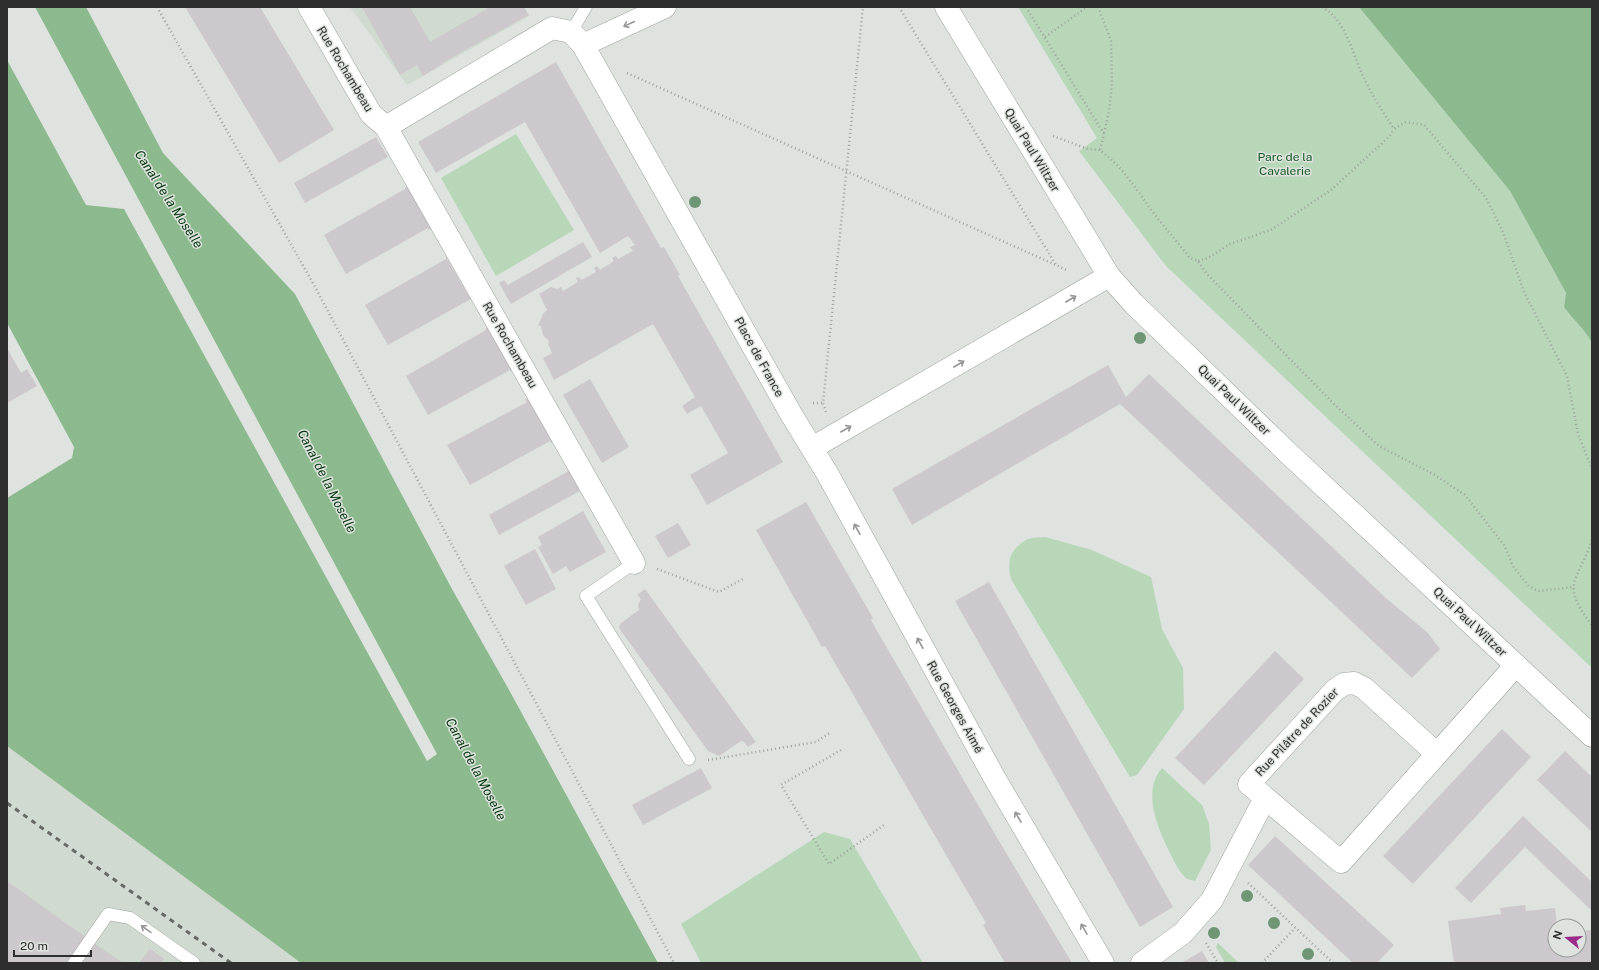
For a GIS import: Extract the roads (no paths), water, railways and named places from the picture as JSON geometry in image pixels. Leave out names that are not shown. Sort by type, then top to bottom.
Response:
[{"type":"street","name":"Rue Rochambeau","points":[[309,7],[371,114],[386,126],[634,563]]},
{"type":"street","points":[[386,126],[552,28],[577,39],[664,7]]},
{"type":"street","name":"Quai Paul Wiltzer","points":[[950,14],[1109,276],[1134,304],[1288,453],[1592,736]]},
{"type":"street","name":"Place de France","points":[[577,39],[791,414],[812,448]]},
{"type":"street","points":[[812,448],[1109,276]]},
{"type":"street","name":"Rue Georges Aimé","points":[[812,448],[994,776],[1103,963]]},
{"type":"street","name":"Rue Pilâtre de Rozier","points":[[1437,754],[1364,688],[1354,682],[1344,684],[1335,690],[1249,784],[1341,862],[1437,754],[1516,665]]},
{"type":"street","points":[[1142,963],[1183,933],[1212,900],[1265,798]]},
{"type":"lane","points":[[577,39],[586,7]]},
{"type":"lane","points":[[634,563],[586,596],[689,759]]},
{"type":"lane","points":[[74,963],[108,914],[130,918],[194,963]]},
{"type":"water","name":"Canal de la Moselle","points":[[35,7],[86,7],[163,153],[295,294],[452,589],[508,688],[658,963],[301,963],[7,746],[7,498],[72,458],[74,447],[7,323],[7,60],[86,205],[124,209],[427,761],[437,754]]},
{"type":"water","points":[[1359,7],[1592,7],[1592,343],[1586,333],[1564,307],[1566,293],[1510,191]]},
{"type":"railway","points":[[7,803],[231,963]]},
{"type":"park label","name":"Parc de la Cavalerie","points":[[1285,164]]}]
